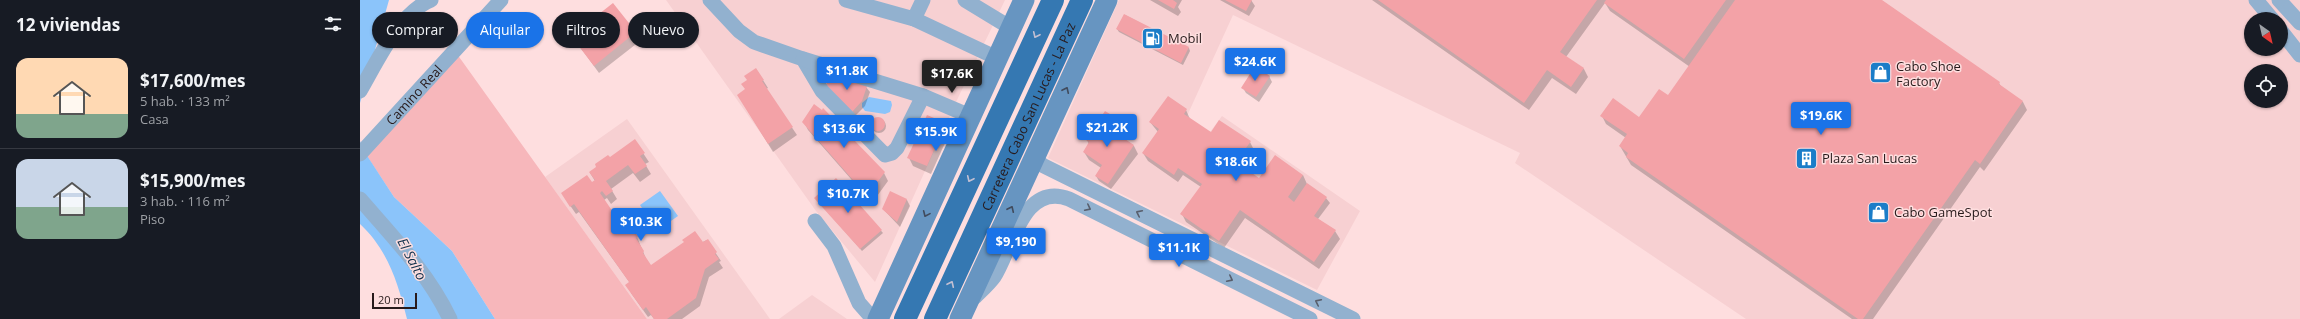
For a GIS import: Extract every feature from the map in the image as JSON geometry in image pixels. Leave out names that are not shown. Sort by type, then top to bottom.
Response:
[{"type":"highway","name":"Carretera Cabo San Lucas - La Paz","points":[[905,319],[1053,0]]},
{"type":"highway","name":"Carretera Cabo San Lucas - La Paz","points":[[934,319],[1082,0]]},
{"type":"highway","points":[[1041,87],[1093,0]]},
{"type":"highway","points":[[899,319],[918,290]]},
{"type":"main road","points":[[878,319],[1024,0]]},
{"type":"main road","points":[[963,313],[1107,0]]},
{"type":"street","points":[[360,91],[395,33],[419,5],[431,0]]},
{"type":"street","name":"Camino Real","points":[[360,154],[501,0]]},
{"type":"street","points":[[710,0],[739,31],[754,42],[803,59],[923,96],[970,116]]},
{"type":"street","points":[[846,0],[914,19],[997,58]]},
{"type":"street","points":[[914,19],[923,0]]},
{"type":"street","points":[[965,0],[1011,28]]},
{"type":"street","points":[[2256,0],[2266,12]]},
{"type":"street","points":[[2279,0],[2300,23]]},
{"type":"street","points":[[2288,40],[2300,55]]},
{"type":"street","points":[[803,59],[822,91],[885,155],[892,153],[897,148],[923,96]]},
{"type":"street","points":[[1038,151],[1037,159],[1043,166],[1353,319]]},
{"type":"street","points":[[963,313],[994,277],[1028,210],[1042,199],[1056,196],[1070,199],[1310,319]]},
{"type":"street","points":[[360,199],[419,267],[440,299],[450,319]]},
{"type":"street","points":[[815,221],[834,246],[859,304],[873,319]]},
{"type":"shaded area","points":[[666,0],[1005,0],[957,100],[875,282],[816,211],[699,46],[699,12],[675,12]]},
{"type":"shaded area","points":[[1119,0],[2300,0],[2300,319],[1746,319],[1515,163],[1520,153],[1233,15],[1187,116],[1210,132],[1222,116],[1360,211],[1317,290],[1048,158]]},
{"type":"shaded area","points":[[457,54],[647,319],[495,319],[452,251],[394,197],[365,153]]},
{"type":"shaded area","points":[[627,119],[770,319],[647,319],[545,177]]},
{"type":"shaded area","points":[[812,295],[847,319],[779,319]]},
{"type":"water","points":[[360,0],[389,0],[386,12],[372,12],[372,48],[375,48],[360,103]]},
{"type":"water","points":[[869,97],[891,101],[892,105],[890,112],[885,114],[865,111],[862,107],[862,103]]},
{"type":"water","name":"El Salto","points":[[360,141],[364,151],[394,197],[452,251],[495,319],[407,319],[391,268],[378,245],[360,224]]},
{"type":"water","points":[[660,191],[678,216],[658,230],[655,226],[658,223],[655,219],[652,221],[648,215],[651,213],[648,208],[644,211],[640,205]]},
{"type":"building","points":[[1158,0],[1173,0],[1177,3],[1174,9]]},
{"type":"building","points":[[1225,0],[1252,0],[1246,11]]},
{"type":"building","points":[[1378,0],[1597,0],[1560,52],[1584,68],[1571,87],[1547,70],[1524,103]]},
{"type":"building","points":[[1606,0],[1726,0],[1684,59],[1604,3]]},
{"type":"building","name":"Plaza San Lucas","points":[[1735,0],[1882,0],[2000,82],[1999,84],[2023,101],[1980,164],[1975,160],[1863,319],[1858,319],[1626,157],[1628,153],[1619,146],[1627,134],[1600,116],[1613,98],[1639,117],[1659,89],[1668,95]]},
{"type":"building","points":[[613,3],[628,22],[628,38],[620,45],[620,12],[602,12]]},
{"type":"building","name":"Mobil","points":[[1124,14],[1189,47],[1181,63],[1116,29]]},
{"type":"building","points":[[580,48],[616,48],[594,66]]},
{"type":"building","points":[[1255,66],[1270,76],[1256,97],[1241,88]]},
{"type":"building","points":[[756,68],[764,80],[762,81],[793,127],[768,144],[737,95],[745,89],[741,84],[747,80],[744,76]]},
{"type":"building","points":[[830,74],[867,86],[862,101],[852,112],[826,85]]},
{"type":"building","points":[[1168,96],[1187,109],[1184,114],[1211,132],[1219,120],[1251,141],[1236,162],[1259,178],[1275,155],[1303,175],[1288,197],[1294,202],[1307,183],[1327,197],[1314,216],[1336,230],[1314,262],[1240,210],[1219,241],[1180,214],[1202,184],[1178,168],[1174,175],[1142,153],[1159,129],[1149,122]]},
{"type":"building","points":[[814,104],[822,110],[823,108],[885,172],[867,196],[802,122]]},
{"type":"building","points":[[1105,111],[1115,117],[1108,128],[1134,145],[1108,184],[1095,176],[1102,165],[1083,152],[1089,142],[1086,140]]},
{"type":"building","points":[[927,115],[946,123],[927,166],[907,158]]},
{"type":"building","points":[[878,117],[883,119],[885,124],[883,129],[878,131],[873,129],[871,124],[873,119]]},
{"type":"building","points":[[635,139],[645,153],[640,156],[647,166],[635,174],[628,165],[606,181],[613,191],[606,196],[602,191],[600,193],[613,212],[616,210],[621,218],[623,216],[638,237],[636,238],[651,265],[684,242],[682,240],[695,231],[703,242],[708,239],[717,252],[715,254],[719,259],[705,269],[696,298],[667,319],[654,319],[646,307],[643,310],[625,285],[629,282],[574,204],[570,207],[561,193],[587,175],[592,182],[595,180],[589,172],[596,167],[595,164],[608,155],[610,157]]},
{"type":"building","points":[[836,178],[882,230],[860,249],[814,198]]},
{"type":"building","points":[[890,191],[907,199],[897,222],[882,209]]},
{"type":"place","name":"Mobil","points":[[1153,38]]},
{"type":"place","name":"Cabo Shoe Factory","points":[[1880,73]]},
{"type":"place","name":"Plaza San Lucas","points":[[1806,158]]},
{"type":"place","name":"Cabo GameSpot","points":[[1878,212]]}]
